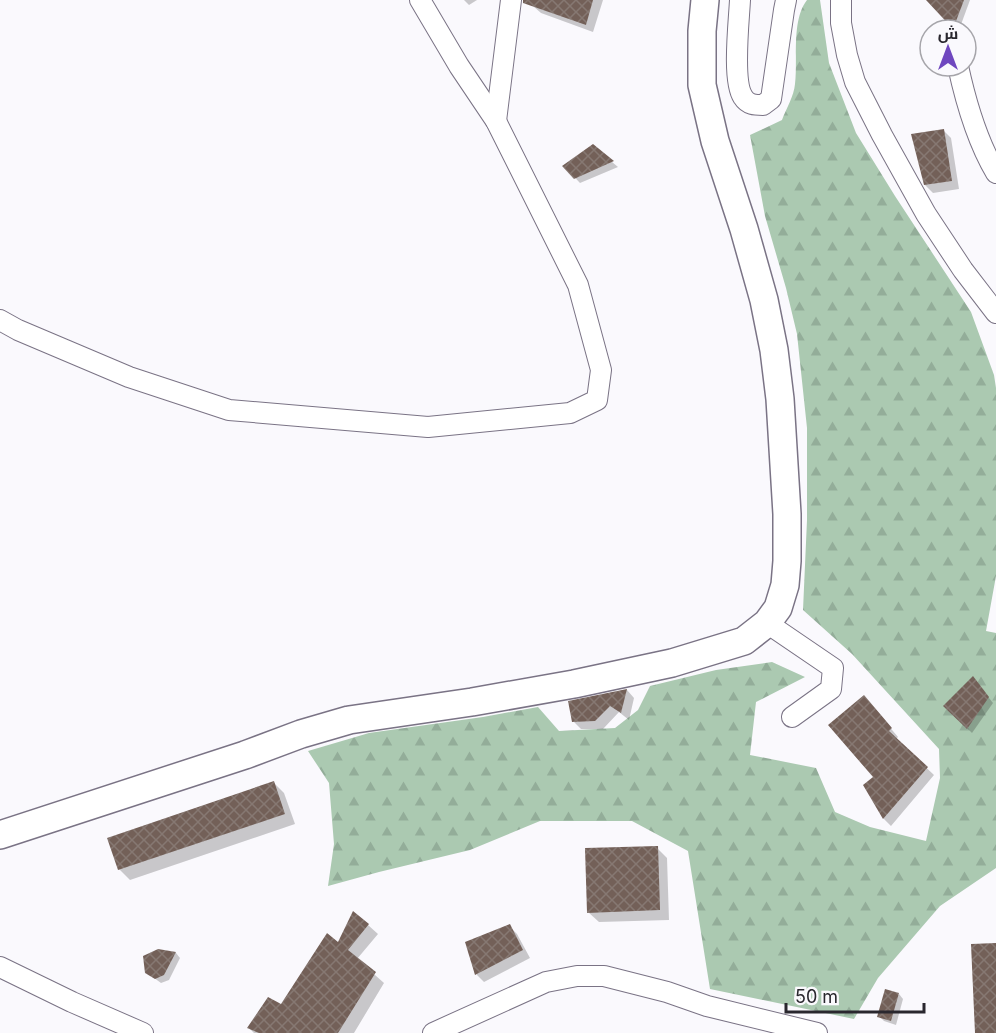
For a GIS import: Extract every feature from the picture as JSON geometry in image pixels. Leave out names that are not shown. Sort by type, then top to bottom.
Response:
[{"type":"main road","points":[[0,835],[349,720],[484,700],[672,663],[744,641],[766,623],[778,608],[785,585],[787,561],[787,514],[780,399],[764,300],[715,141],[702,85],[702,31],[705,0]]},
{"type":"street","points":[[0,320],[18,330],[129,377],[229,410],[428,427],[570,413],[597,400],[601,370],[578,285],[496,121],[459,66],[420,0]]},
{"type":"street","points":[[496,121],[511,0]]},
{"type":"street","points":[[740,0],[737,79],[742,97],[752,105],[763,105],[771,99],[786,0]]},
{"type":"street","points":[[841,0],[841,23],[855,82],[926,214],[963,270],[996,313]]},
{"type":"street","points":[[960,78],[964,96],[987,159],[996,173]]},
{"type":"street","points":[[766,623],[833,668],[831,689],[792,717]]},
{"type":"street","points":[[0,967],[143,1033]]},
{"type":"street","points":[[434,1033],[546,982],[577,976],[604,976],[666,992],[707,1006],[812,1032]]},
{"type":"green space","points":[[807,0],[820,0],[829,63],[856,133],[971,312],[994,375],[996,388],[996,576],[986,631],[996,633],[996,868],[940,906],[878,978],[854,1019],[710,989],[688,851],[632,821],[540,821],[470,850],[328,886],[334,844],[329,783],[308,751],[369,733],[538,707],[559,731],[615,728],[638,710],[650,686],[716,670],[772,662],[805,677],[756,702],[750,755],[816,768],[835,812],[870,827],[926,841],[940,778],[939,749],[852,654],[803,610],[807,520],[807,428],[797,334],[765,216],[750,135],[782,120],[790,102],[795,84],[797,29]]},
{"type":"building","points":[[523,0],[593,0],[586,25],[523,3]]},
{"type":"building","points":[[926,0],[964,0],[957,18],[943,18]]},
{"type":"building","points":[[944,129],[952,181],[924,185],[911,134]]},
{"type":"building","points":[[593,144],[614,161],[574,179],[562,166]]},
{"type":"building","points":[[973,676],[989,697],[967,729],[943,706]]},
{"type":"building","points":[[627,689],[621,713],[610,706],[595,721],[572,722],[568,701]]},
{"type":"building","points":[[864,695],[892,728],[889,731],[928,767],[883,819],[863,785],[873,777],[828,725]]},
{"type":"building","points":[[274,781],[285,814],[118,870],[107,838]]},
{"type":"building","points":[[658,846],[660,910],[587,913],[585,848]]},
{"type":"building","points":[[353,911],[369,924],[348,950],[376,972],[338,1033],[259,1033],[247,1028],[268,997],[281,1004],[327,933],[338,942]]},
{"type":"building","points":[[510,924],[523,950],[475,975],[465,942]]},
{"type":"building","points":[[996,943],[996,1033],[975,1033],[971,944]]},
{"type":"building","points":[[158,949],[176,952],[164,975],[155,979],[145,973],[143,956]]},
{"type":"building","points":[[885,989],[899,993],[891,1021],[877,1017]]}]
